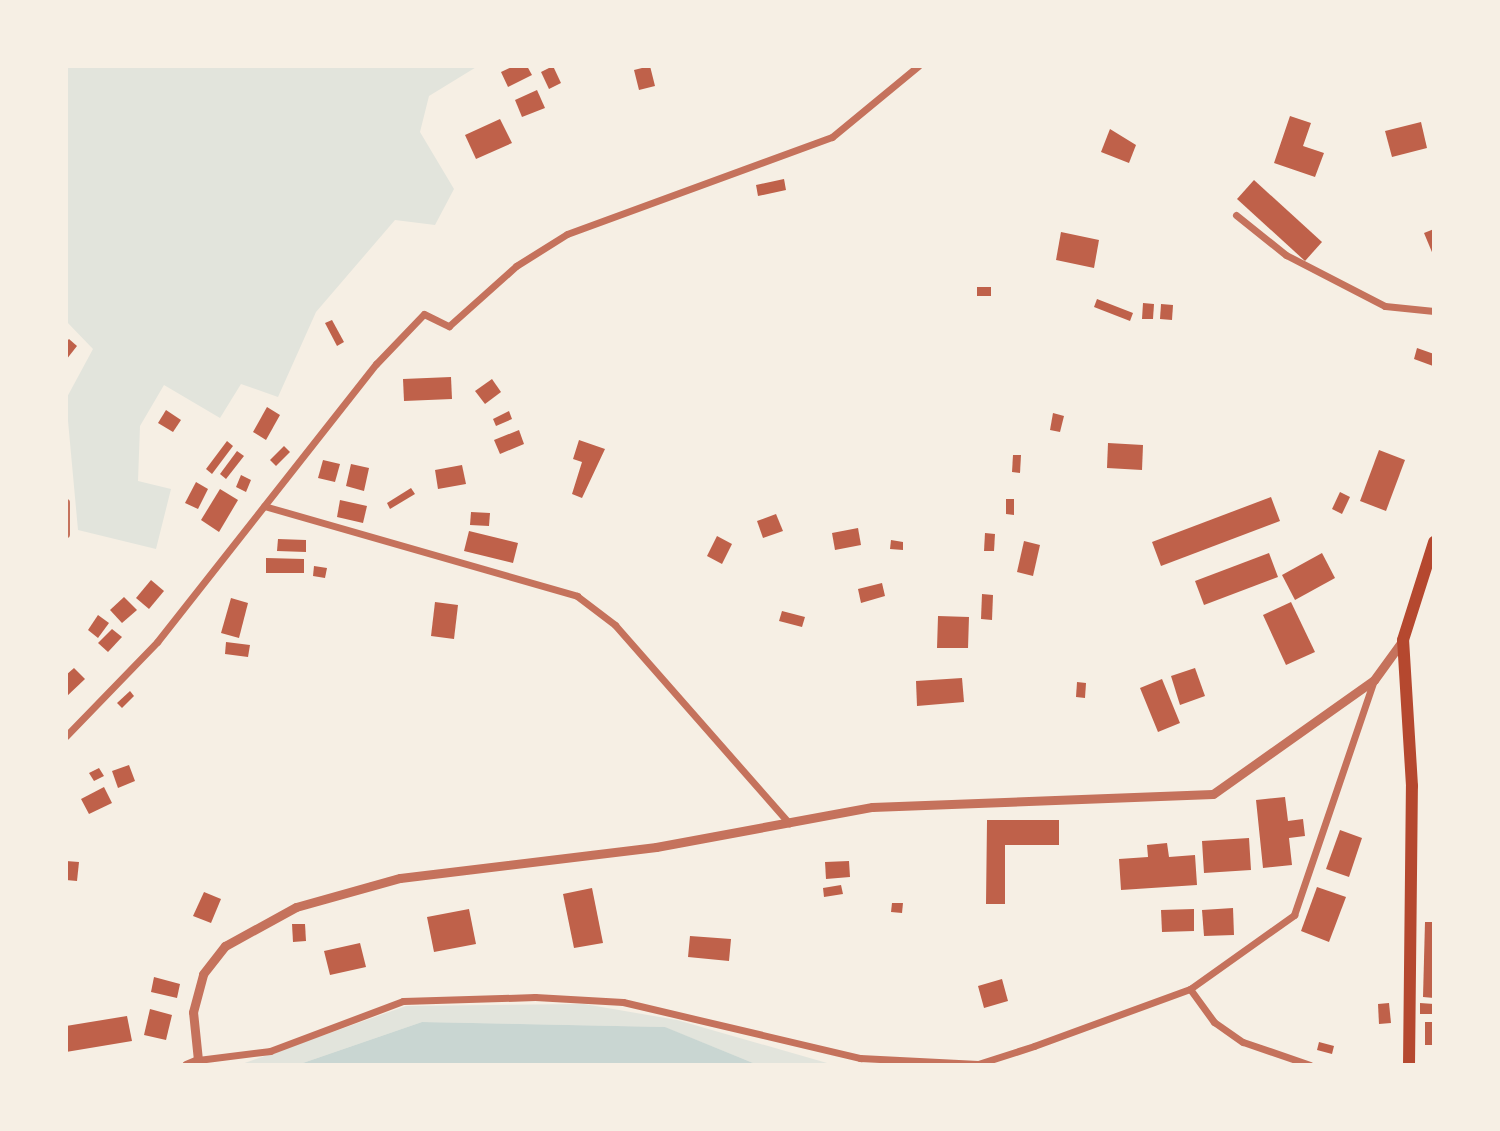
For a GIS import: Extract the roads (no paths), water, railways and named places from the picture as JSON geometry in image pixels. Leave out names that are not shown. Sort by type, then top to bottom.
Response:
[{"type":"highway","points":[[1409,1065],[1412,786],[1403,640],[1434,542]]},
{"type":"street","points":[[66,736],[157,642],[264,506],[424,314],[449,326],[516,266],[567,234],[832,137],[918,66]]},
{"type":"street","points":[[1236,215],[1286,255],[1371,300],[1401,311],[1434,311]]},
{"type":"street","points":[[66,502],[66,534]]},
{"type":"street","points":[[264,506],[577,596],[615,625],[789,823]]},
{"type":"street","points":[[198,1060],[193,1012],[203,974],[225,946],[296,907],[400,878],[656,847],[872,807],[1213,794],[1265,765],[1374,680],[1403,640]]},
{"type":"street","points":[[186,1065],[198,1060],[270,1051],[403,1001],[535,997],[623,1002],[860,1058],[978,1064],[1190,989],[1294,915],[1374,680]]},
{"type":"street","points":[[1190,989],[1214,1022],[1243,1042],[1310,1065]]},
{"type":"street","points":[[860,1058],[875,1065]]}]
